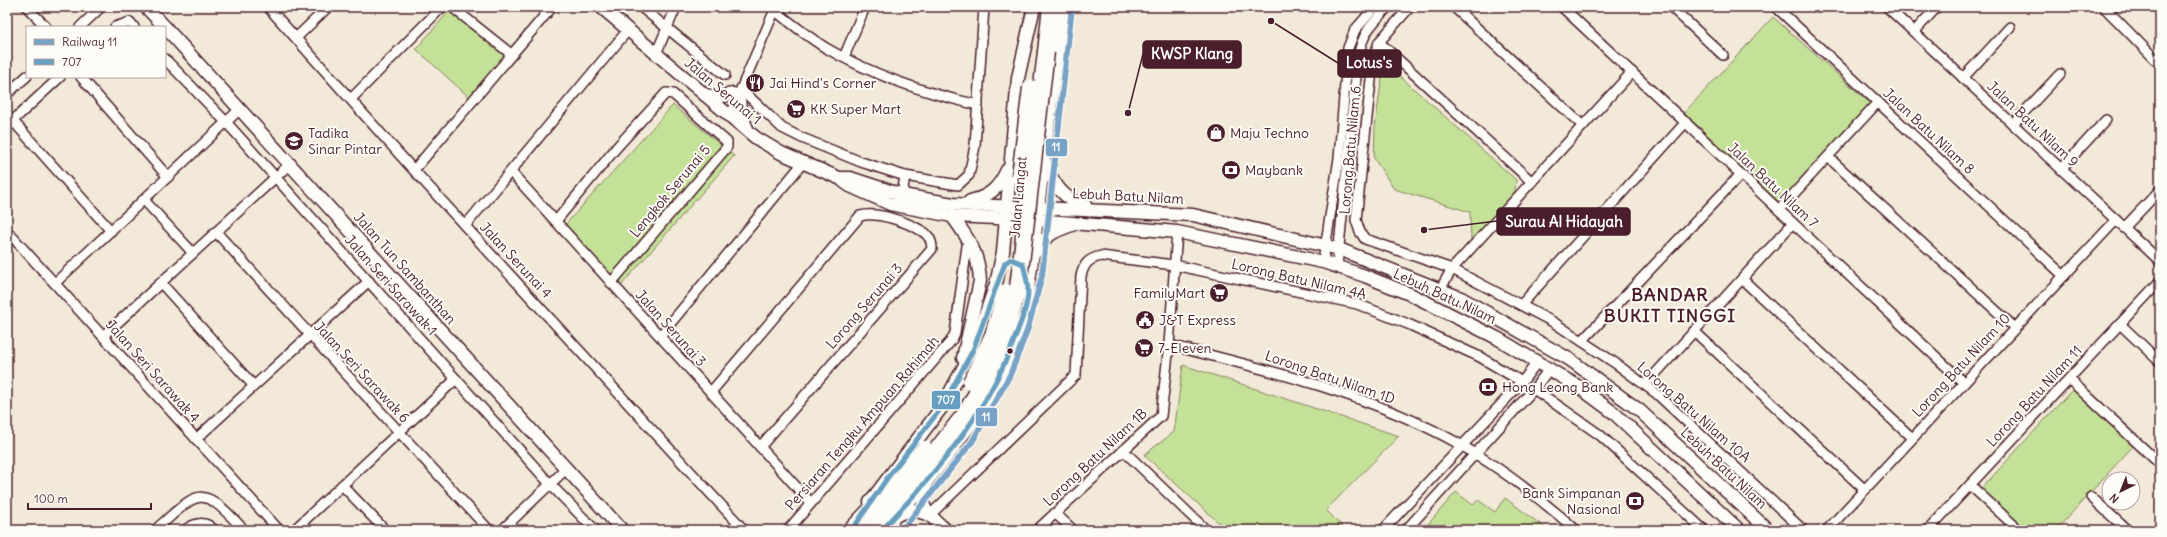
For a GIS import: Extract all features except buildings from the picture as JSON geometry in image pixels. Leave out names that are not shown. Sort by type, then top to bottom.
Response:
[{"type":"highway","name":"Jalan Langat","points":[[1041,52],[1042,7]]},
{"type":"highway","name":"Jalan Langat","points":[[874,530],[899,489],[948,421],[982,363],[993,335],[1007,286],[1014,241],[1022,147],[1041,52],[1052,7]]},
{"type":"highway","name":"Jalan Langat","points":[[852,530],[899,489]]},
{"type":"main road","name":"Jalan Tun Sambanthan","points":[[146,7],[164,26]]},
{"type":"main road","name":"Jalan Serunai 1","points":[[601,7],[726,113],[769,147],[802,164],[840,178]]},
{"type":"main road","name":"Jalan Langat","points":[[852,530],[888,477],[942,407],[973,350],[996,284],[1003,252],[1009,164],[1018,78],[1034,7]]},
{"type":"main road","name":"Jalan Langat","points":[[882,530],[942,464],[978,415],[1007,360],[1025,306],[1028,288],[1063,7]]},
{"type":"main road","name":"Jalan Tun Sambanthan","points":[[166,28],[291,163],[622,530]]},
{"type":"main road","points":[[705,95],[715,97],[738,94],[741,114],[748,131]]},
{"type":"main road","points":[[1012,136],[1016,158],[1024,166],[1033,165],[1042,155],[1045,147]]},
{"type":"main road","points":[[1044,162],[1055,185],[1067,198],[1073,202],[1100,210]]},
{"type":"main road","points":[[953,204],[977,199],[995,191],[1001,183],[1009,164]]},
{"type":"main road","name":"Lebuh Batu Nilam","points":[[840,178],[850,178],[902,195],[953,204],[1193,215],[1339,249],[1441,288],[1538,342],[1606,384],[1639,410],[1768,530]]},
{"type":"main road","name":"Lebuh Batu Nilam","points":[[840,178],[850,186],[890,204],[952,216],[1005,220],[1037,220],[1177,232],[1336,266],[1412,296],[1497,338],[1550,368],[1614,413],[1739,530]]},
{"type":"main road","points":[[952,216],[977,255],[980,281],[957,381]]},
{"type":"main road","points":[[1033,255],[1041,240],[1049,234],[1077,224]]},
{"type":"main road","points":[[996,284],[1005,263],[1015,260],[1023,264],[1028,288]]},
{"type":"main road","points":[[1538,342],[1553,360],[1553,364],[1550,368]]},
{"type":"main road","points":[[927,480],[920,494],[922,502],[930,515],[946,530]]},
{"type":"main road","points":[[893,518],[910,509],[930,515]]},
{"type":"street","points":[[27,7],[45,26]]},
{"type":"street","points":[[81,26],[101,7]]},
{"type":"street","name":"Jalan Serunai 4","points":[[268,7],[414,170],[744,530]]},
{"type":"street","points":[[297,38],[328,7]]},
{"type":"street","points":[[352,99],[442,7]]},
{"type":"street","points":[[452,7],[511,54]]},
{"type":"street","points":[[414,170],[552,7]]},
{"type":"street","name":"Jalan Serunai 1","points":[[641,7],[725,75]]},
{"type":"street","points":[[656,54],[668,30],[676,7]]},
{"type":"street","points":[[844,57],[865,7]]},
{"type":"street","points":[[738,94],[782,128],[861,162],[905,176],[958,185],[966,179],[971,170],[975,146],[984,7]]},
{"type":"street","points":[[1323,262],[1339,158],[1348,48],[1355,30],[1375,7]]},
{"type":"street","points":[[1336,266],[1361,40],[1366,30],[1388,7]]},
{"type":"street","name":"Lorong Batu Nilam 6","points":[[1410,7],[1379,42],[1372,61],[1356,220],[1360,232],[1365,238],[1452,270]]},
{"type":"street","points":[[1454,7],[1583,126]]},
{"type":"street","name":"Jalan Batu Nilam 7","points":[[1562,7],[1964,383]]},
{"type":"street","points":[[1671,7],[1723,55]]},
{"type":"street","name":"Jalan Batu Nilam 8","points":[[1776,7],[2064,276]]},
{"type":"street","name":"Jalan Batu Nilam 9","points":[[1887,7],[2160,261]]},
{"type":"street","points":[[1914,32],[1937,7]]},
{"type":"street","points":[[2104,7],[2160,64]]},
{"type":"street","points":[[726,113],[738,94],[775,9],[826,48],[844,57],[911,88],[978,106]]},
{"type":"street","points":[[1963,78],[2010,27]]},
{"type":"street","points":[[465,226],[628,30]]},
{"type":"street","points":[[1379,42],[1532,182]]},
{"type":"street","name":"Jalan Seri Sarawak 1","points":[[166,60],[226,122],[550,484],[595,530]]},
{"type":"street","points":[[1441,288],[1452,270],[1632,72]]},
{"type":"street","points":[[2013,124],[2060,74]]},
{"type":"street","points":[[8,91],[26,77]]},
{"type":"street","points":[[59,78],[10,123],[111,231]]},
{"type":"street","points":[[82,78],[168,177]]},
{"type":"street","name":"Lengkok Serunai 5","points":[[556,222],[617,147],[666,93],[673,94],[727,142],[727,147],[611,283]]},
{"type":"street","points":[[1779,210],[1878,102]]},
{"type":"street","points":[[55,284],[240,109]]},
{"type":"street","points":[[1351,127],[1366,118]]},
{"type":"street","points":[[2061,169],[2106,120]]},
{"type":"street","points":[[1521,305],[1686,122]]},
{"type":"street","points":[[1828,157],[2015,328]]},
{"type":"street","points":[[103,336],[291,163]]},
{"type":"street","points":[[660,336],[802,164]]},
{"type":"street","name":"Jalan Serunai 3","points":[[511,172],[811,503]]},
{"type":"street","points":[[1582,341],[1741,174]]},
{"type":"street","points":[[902,195],[905,176]]},
{"type":"street","points":[[2124,228],[2159,191]]},
{"type":"street","points":[[144,200],[193,253]]},
{"type":"street","name":"Lorong Serunai 3","points":[[710,392],[860,216],[870,213],[923,231],[931,241],[932,249],[760,447]]},
{"type":"street","name":"Lorong Batu Nilam 10","points":[[1827,530],[2116,220]]},
{"type":"street","points":[[1646,384],[1793,223]]},
{"type":"street","name":"Jalan Seri Sarawak 4","points":[[7,231],[279,530]]},
{"type":"street","name":"Jalan Seri Sarawak 6","points":[[216,232],[489,530]]},
{"type":"street","name":"Lorong Batu Nilam 1B","points":[[1037,530],[1161,416],[1169,345],[1177,232]]},
{"type":"street","name":"Persiaran Tengku Ampuan Rahimah","points":[[788,530],[945,349],[956,333],[968,239]]},
{"type":"street","name":"Lorong Batu Nilam 4A","points":[[930,515],[1076,375],[1081,276],[1084,265],[1092,258],[1101,256],[1174,265],[1356,304],[1408,324],[1480,357],[1522,382]]},
{"type":"street","name":"Lorong Batu Nilam 10A","points":[[1452,270],[1521,305],[1582,341],[1646,384],[1803,530]]},
{"type":"street","points":[[1742,279],[1912,438]]},
{"type":"street","points":[[196,439],[253,385],[310,336],[369,281]]},
{"type":"street","name":"Lorong Batu Nilam 11","points":[[1928,530],[2160,281]]},
{"type":"street","points":[[161,283],[253,385]]},
{"type":"street","points":[[2120,324],[2160,362]]},
{"type":"street","points":[[1694,331],[1864,490]]},
{"type":"street","name":"Lorong Batu Nilam 1D","points":[[1169,345],[1274,371],[1346,395],[1411,420],[1461,445],[1536,496],[1576,530]]},
{"type":"street","points":[[1383,530],[1461,445],[1522,382],[1538,361]]},
{"type":"street","points":[[1406,530],[1534,389],[1550,368]]},
{"type":"street","points":[[294,530],[456,379]]},
{"type":"street","points":[[2069,379],[2160,464]]},
{"type":"street","points":[[1534,389],[1600,435],[1704,530]]},
{"type":"street","points":[[1123,450],[1206,530]]},
{"type":"street","points":[[502,530],[567,468]]},
{"type":"street","points":[[342,485],[385,530]]},
{"type":"street","points":[[1970,485],[2019,530]]},
{"type":"street","points":[[155,530],[193,498],[202,496],[212,499],[244,530]]},
{"type":"street","points":[[2091,497],[2127,530]]},
{"type":"street","points":[[1055,513],[1073,530]]},
{"type":"street","points":[[184,530],[194,523],[203,523],[214,530]]},
{"type":"green space","points":[[451,9],[507,54],[470,98],[416,49]]},
{"type":"green space","points":[[1773,17],[1872,105],[1779,205],[1684,113]]},
{"type":"green space","points":[[1384,62],[1516,180],[1515,191],[1471,241],[1470,212],[1394,189],[1374,158],[1375,127]]},
{"type":"green space","points":[[673,105],[734,156],[619,288],[564,226]]},
{"type":"green space","points":[[1183,365],[1399,436],[1326,510],[1342,526],[1338,530],[1227,530],[1144,455],[1174,432]]},
{"type":"green space","points":[[2073,389],[2134,445],[2110,471],[2101,471],[2101,481],[2056,530],[2026,530],[1981,489]]},
{"type":"green space","points":[[1456,492],[1473,505],[1478,500],[1495,512],[1505,498],[1548,530],[1423,530]]},
{"type":"rail line","name":"11","points":[[902,530],[972,442],[1010,375],[1028,328],[1042,276],[1072,7]]},
{"type":"transit line","name":"707","points":[[852,530],[888,477],[942,407],[973,350],[1005,263],[1011,259],[1023,264],[1028,288],[1028,297],[1026,308],[1005,363],[976,415],[960,439],[922,486],[882,530]]},
{"type":"place","name":"Lotus's","points":[[1271,21]]},
{"type":"place","name":"Jai Hind's Corner","points":[[755,83]]},
{"type":"place","name":"KK Super Mart","points":[[796,109]]},
{"type":"place","name":"KWSP Klang","points":[[1128,113]]},
{"type":"place","name":"Maju Techno","points":[[1216,133]]},
{"type":"place","name":"Tadika Sinar Pintar","points":[[294,141]]},
{"type":"place","name":"Maybank","points":[[1231,170]]},
{"type":"place","name":"Surau Al Hidayah","points":[[1424,230]]},
{"type":"place","name":"FamilyMart","points":[[1219,293]]},
{"type":"place","name":"J&T Express","points":[[1145,320]]},
{"type":"place","name":"7-Eleven","points":[[1144,348]]},
{"type":"place","name":"Hong Leong Bank","points":[[1488,387]]},
{"type":"place","name":"Bank Simpanan Nasional","points":[[1635,501]]},
{"type":"district","name":"BANDAR BUKIT TINGGI","points":[[1670,305]]}]
